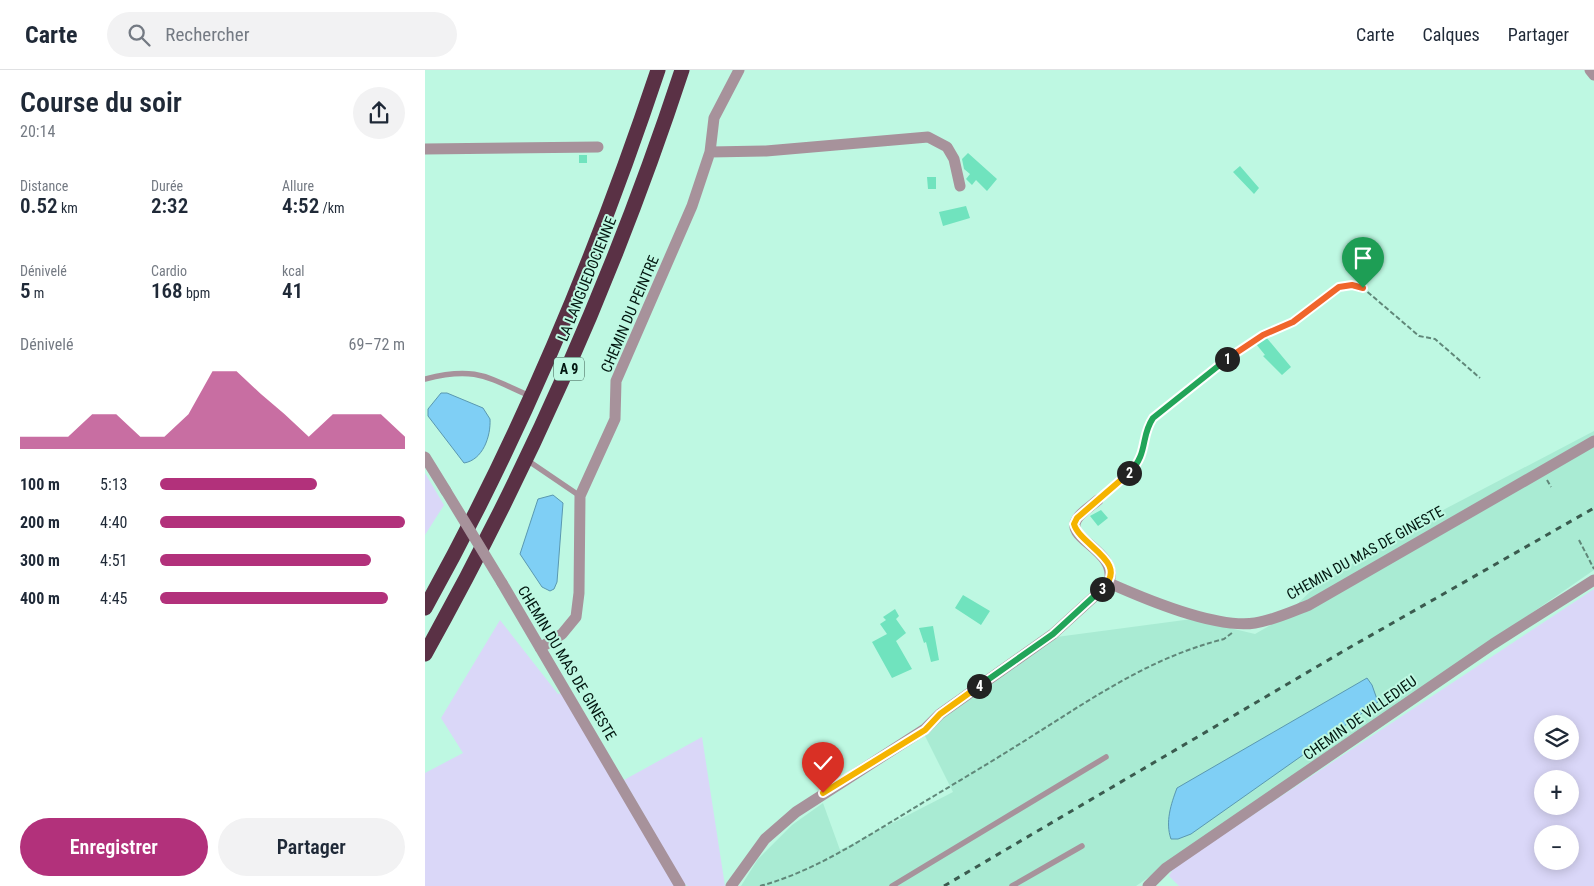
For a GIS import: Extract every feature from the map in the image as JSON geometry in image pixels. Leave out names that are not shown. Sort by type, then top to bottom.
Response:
[{"type":"highway","name":"LA LANGUEDOCIENNE","points":[[425,608],[476,512],[532,397],[608,214],[658,70]]},
{"type":"highway","name":"LA LANGUEDOCIENNE","points":[[425,654],[486,542],[566,376],[646,175],[682,70]]},
{"type":"street","name":"CHEMIN DU PEINTRE","points":[[540,648],[562,634],[576,617],[579,593],[580,496],[615,419],[616,381],[692,206],[711,152],[714,118],[739,70]]},
{"type":"street","points":[[1589,70],[1594,76]]},
{"type":"street","points":[[711,152],[766,151],[928,137],[947,147],[953,159],[960,186]]},
{"type":"street","points":[[425,149],[598,148]]},
{"type":"street","name":"CHEMIN DU MAS DE GINESTE","points":[[1109,583],[1147,600],[1219,621],[1254,623],[1274,618],[1309,604],[1594,441]]},
{"type":"street","name":"CHEMIN DU MAS DE GINESTE","points":[[425,457],[503,583],[680,886]]},
{"type":"street","points":[[731,886],[765,840],[796,812],[836,784],[925,730],[940,714],[1053,634],[1109,583],[1111,576],[1109,565],[1076,532],[1074,524],[1077,518],[1098,500]]},
{"type":"street","name":"CHEMIN DE VILLEDIEU","points":[[1148,886],[1166,868],[1493,644],[1594,580]]},
{"type":"lane","points":[[425,379],[474,373],[484,375],[532,397]]},
{"type":"lane","points":[[527,460],[580,496]]},
{"type":"lane","points":[[892,886],[1106,757]]},
{"type":"lane","points":[[1012,886],[1082,846]]},
{"type":"path","points":[[1098,500],[1137,465],[1143,454],[1148,425],[1153,418],[1229,358],[1263,335],[1293,322],[1339,287],[1352,285],[1363,288],[1419,336],[1435,339],[1480,378]]},
{"type":"path","points":[[1579,540],[1594,569]]},
{"type":"path","points":[[760,886],[776,882],[851,847],[1029,739],[1114,684],[1178,655],[1224,639],[1231,635],[1237,622]]},
{"type":"shaded area","points":[[1594,431],[1594,570],[1136,886],[741,886],[758,859],[792,825],[823,803],[840,850],[953,792],[923,732],[1049,638],[1192,619],[1255,634],[1283,618],[1318,584],[1445,509]]},
{"type":"shaded area","points":[[425,473],[444,505],[425,535]]},
{"type":"shaded area","points":[[1594,589],[1594,886],[1179,886],[1169,876],[1174,867]]},
{"type":"shaded area","points":[[500,620],[558,694],[564,693],[680,886],[425,886],[425,773],[463,753],[441,718]]},
{"type":"shaded area","points":[[702,737],[725,886],[688,886],[684,884],[624,780]]},
{"type":"water","points":[[441,393],[447,393],[483,408],[490,419],[487,440],[481,452],[471,461],[464,463],[428,416],[428,409]]},
{"type":"water","points":[[553,495],[563,503],[557,582],[554,589],[550,591],[542,587],[520,554],[538,499]]},
{"type":"water","points":[[1367,678],[1372,685],[1378,702],[1191,834],[1178,839],[1171,839],[1169,820],[1177,788]]},
{"type":"building","points":[[968,153],[997,179],[987,191],[976,180],[972,185],[966,179],[970,174],[964,169],[962,159]]},
{"type":"building","points":[[579,155],[587,155],[587,163],[579,163]]},
{"type":"building","points":[[1240,166],[1259,188],[1254,194],[1233,172]]},
{"type":"building","points":[[927,177],[936,177],[936,189],[928,189]]},
{"type":"building","points":[[966,206],[970,218],[943,226],[939,212]]},
{"type":"building","points":[[1266,337],[1291,367],[1282,375],[1263,356],[1265,355],[1256,344]]},
{"type":"building","points":[[1101,510],[1108,518],[1098,526],[1090,516]]},
{"type":"building","points":[[963,595],[990,611],[981,625],[955,608]]},
{"type":"building","points":[[895,609],[899,616],[896,619],[906,633],[896,641],[912,669],[892,678],[872,642],[887,634],[880,624],[886,620],[883,617]]},
{"type":"building","points":[[933,626],[939,660],[931,662],[926,642],[924,643],[919,628]]},
{"type":"railway","points":[[944,886],[1347,649],[1594,508]]},
{"type":"route","points":[[823,793],[925,730],[940,714],[1053,634],[1109,583],[1111,576],[1109,565],[1101,554],[1076,532],[1074,524],[1077,518],[1137,465],[1143,454],[1148,425],[1153,418],[1229,358],[1263,335],[1293,322],[1339,287],[1352,285],[1363,288]]}]
